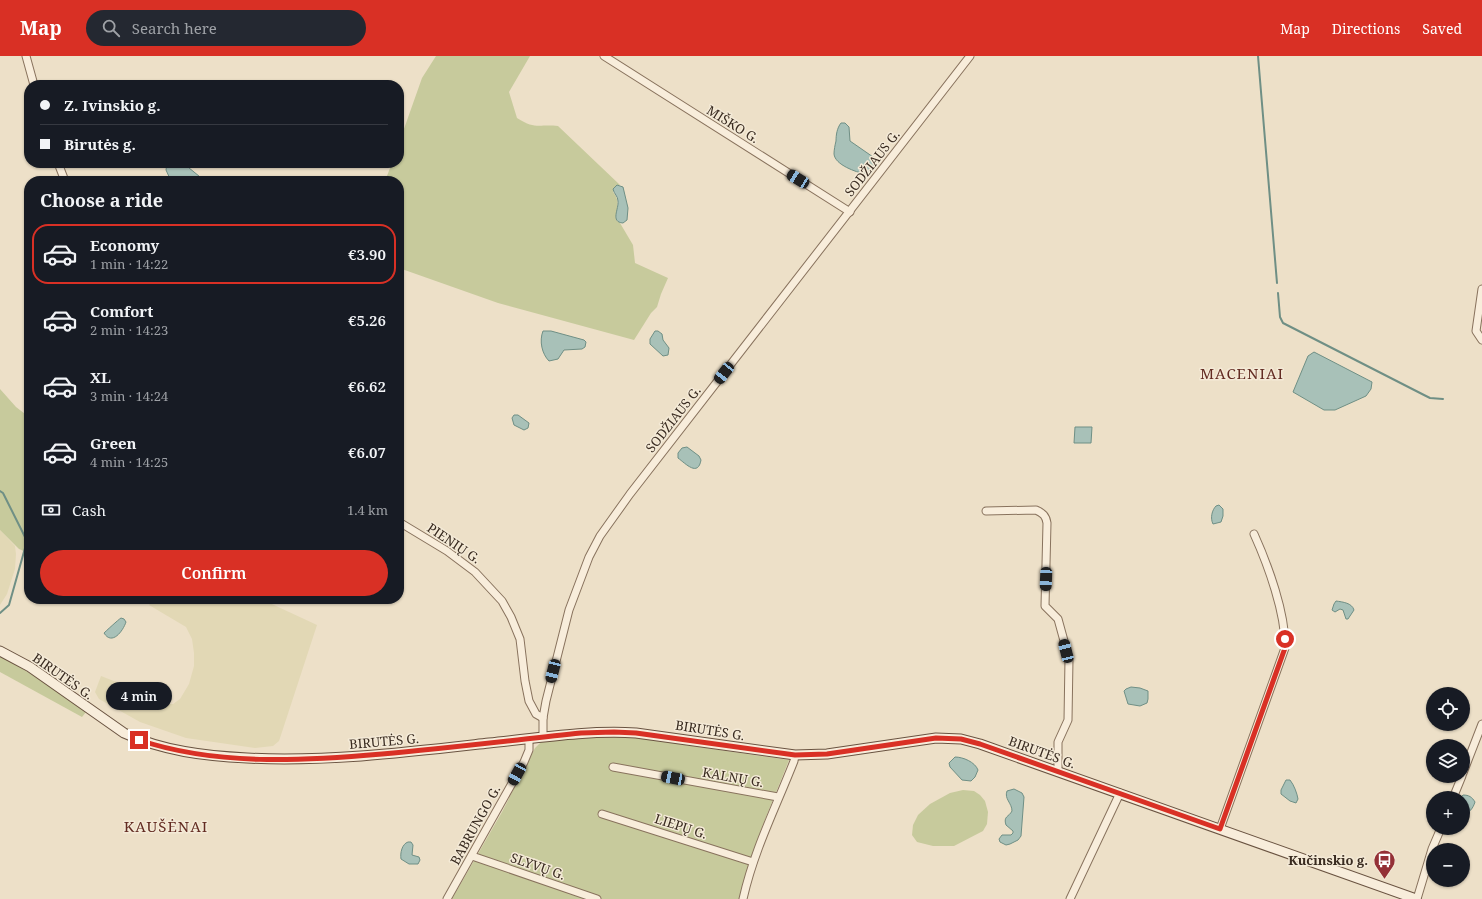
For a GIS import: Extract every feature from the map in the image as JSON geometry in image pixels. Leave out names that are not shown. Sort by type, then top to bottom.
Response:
[{"type":"main road","name":"BIRUTĖS G.","points":[[0,651],[30,667],[124,733],[157,746],[194,753],[271,759],[326,758],[432,750],[598,732],[636,733],[795,755],[827,754],[936,738],[961,739],[980,744],[1120,793],[1417,899]]},
{"type":"street","points":[[26,56],[33,80]]},
{"type":"street","name":"MIŠKO G.","points":[[604,56],[850,212]]},
{"type":"street","name":"SODŽIAUS G.","points":[[543,737],[543,718],[560,641],[569,610],[589,557],[600,536],[630,494],[970,56]]},
{"type":"street","points":[[1482,288],[1476,331],[1482,340]]},
{"type":"street","points":[[986,511],[1036,510],[1041,512],[1046,517],[1045,606],[1058,619],[1069,659],[1068,720],[1058,742],[1058,772]]},
{"type":"street","name":"PIENIŲ G.","points":[[404,525],[447,551],[475,572],[502,601],[511,617],[520,639],[524,681],[529,701],[536,714],[543,718]]},
{"type":"street","points":[[1220,829],[1285,648],[1283,627],[1275,592],[1264,557],[1254,534]]},
{"type":"street","points":[[1470,755],[1482,724]]},
{"type":"street","name":"BABRUNGO G.","points":[[447,899],[524,762],[529,750],[529,739]]},
{"type":"street","points":[[743,899],[753,862],[778,797],[794,761],[795,755]]},
{"type":"street","name":"KALNŲ G.","points":[[613,767],[778,797]]},
{"type":"street","points":[[1070,899],[1120,793]]},
{"type":"street","name":"LIEPŲ G.","points":[[602,814],[753,862]]},
{"type":"street","points":[[1417,899],[1432,849],[1438,835]]},
{"type":"street","name":"SLYVŲ G.","points":[[472,856],[597,899]]},
{"type":"shaded area","points":[[0,530],[15,546],[16,554],[15,569],[7,594],[0,605]]},
{"type":"shaded area","points":[[272,604],[317,625],[279,741],[273,746],[255,748],[186,738],[140,722],[99,699],[95,692],[101,676],[147,694],[165,704],[173,704],[180,699],[189,684],[194,666],[194,653],[192,639],[186,627],[149,605]]},
{"type":"green space","points":[[436,56],[530,56],[509,92],[517,118],[523,122],[537,126],[558,126],[620,185],[617,185],[613,192],[617,199],[618,205],[616,220],[620,223],[633,245],[635,263],[668,278],[657,307],[651,313],[634,340],[498,303],[404,270],[404,176],[387,176],[390,168],[404,168],[404,129],[422,78]]},
{"type":"green space","points":[[0,389],[16,407],[24,413],[24,551],[19,549],[0,530]]},
{"type":"green space","points":[[0,655],[49,685],[86,712],[82,717],[0,672]]},
{"type":"green space","points":[[592,736],[630,737],[789,760],[755,846],[740,899],[452,899],[502,812],[535,748],[542,741]]},
{"type":"green space","points":[[963,790],[974,791],[985,801],[988,812],[987,824],[983,831],[954,846],[933,846],[917,842],[912,835],[913,825],[918,815],[930,804],[950,793]]},
{"type":"water","points":[[841,123],[845,123],[849,127],[850,141],[876,159],[875,164],[869,172],[865,174],[856,172],[842,165],[835,158],[834,152],[837,134]]},
{"type":"water","points":[[166,168],[189,168],[199,176],[169,176]]},
{"type":"water","points":[[617,185],[623,187],[628,208],[627,220],[623,223],[619,222],[616,218],[618,199],[613,189]]},
{"type":"water","points":[[543,331],[551,331],[584,340],[586,342],[585,347],[582,349],[564,350],[558,359],[549,361],[542,347],[541,339]]},
{"type":"water","points":[[655,331],[662,334],[663,340],[669,348],[668,355],[663,356],[650,344],[650,339]]},
{"type":"water","points":[[1314,352],[1372,382],[1371,389],[1366,396],[1335,410],[1324,410],[1293,392],[1308,356]]},
{"type":"water","points":[[514,415],[518,415],[529,423],[528,428],[524,430],[514,425],[512,418]]},
{"type":"water","points":[[1075,427],[1092,427],[1091,443],[1074,443]]},
{"type":"water","points":[[687,447],[699,456],[701,460],[697,468],[691,468],[678,458],[678,453],[682,448]]},
{"type":"water","points":[[1219,505],[1223,509],[1223,516],[1221,522],[1213,524],[1213,512],[1216,506]]},
{"type":"water","points":[[1336,601],[1347,603],[1353,608],[1354,610],[1348,619],[1346,619],[1343,610],[1340,609],[1335,612],[1332,610]]},
{"type":"water","points":[[121,618],[126,622],[120,633],[114,638],[107,637],[104,633]]},
{"type":"water","points":[[1131,687],[1148,691],[1147,703],[1140,706],[1128,704],[1124,691]]},
{"type":"water","points":[[955,757],[968,760],[978,770],[975,777],[971,781],[962,780],[950,767],[949,763]]},
{"type":"water","points":[[1286,780],[1290,780],[1293,784],[1298,799],[1296,803],[1290,801],[1281,794],[1281,790]]},
{"type":"water","points":[[1014,789],[1022,793],[1024,797],[1021,836],[1018,840],[1006,845],[1000,842],[999,839],[1002,835],[1011,835],[1013,833],[1013,831],[1006,825],[1005,820],[1012,811],[1006,794],[1007,791]]},
{"type":"water","points":[[1470,797],[1475,802],[1470,811]]},
{"type":"water","points":[[408,842],[411,842],[413,845],[412,855],[419,857],[420,860],[418,864],[409,864],[401,859],[402,849]]},
{"type":"waterway","points":[[1258,56],[1277,283]]},
{"type":"waterway","points":[[1278,293],[1280,317],[1283,323],[1430,398],[1443,399]]},
{"type":"waterway","points":[[0,491],[3,493],[24,535]]},
{"type":"waterway","points":[[0,613],[9,605],[24,552]]},
{"type":"place","name":"Kučinskio g.","points":[[1384,880]]},
{"type":"district","name":"MACENIAI","points":[[1242,374]]},
{"type":"district","name":"KAUŠĖNAI","points":[[166,827]]},
{"type":"route","points":[[139,740],[174,750],[216,756],[297,759],[432,750],[581,733],[606,732],[636,733],[795,755],[827,754],[936,738],[949,738],[961,739],[980,744],[1220,829],[1232,800],[1280,663],[1285,648],[1285,639]]}]
